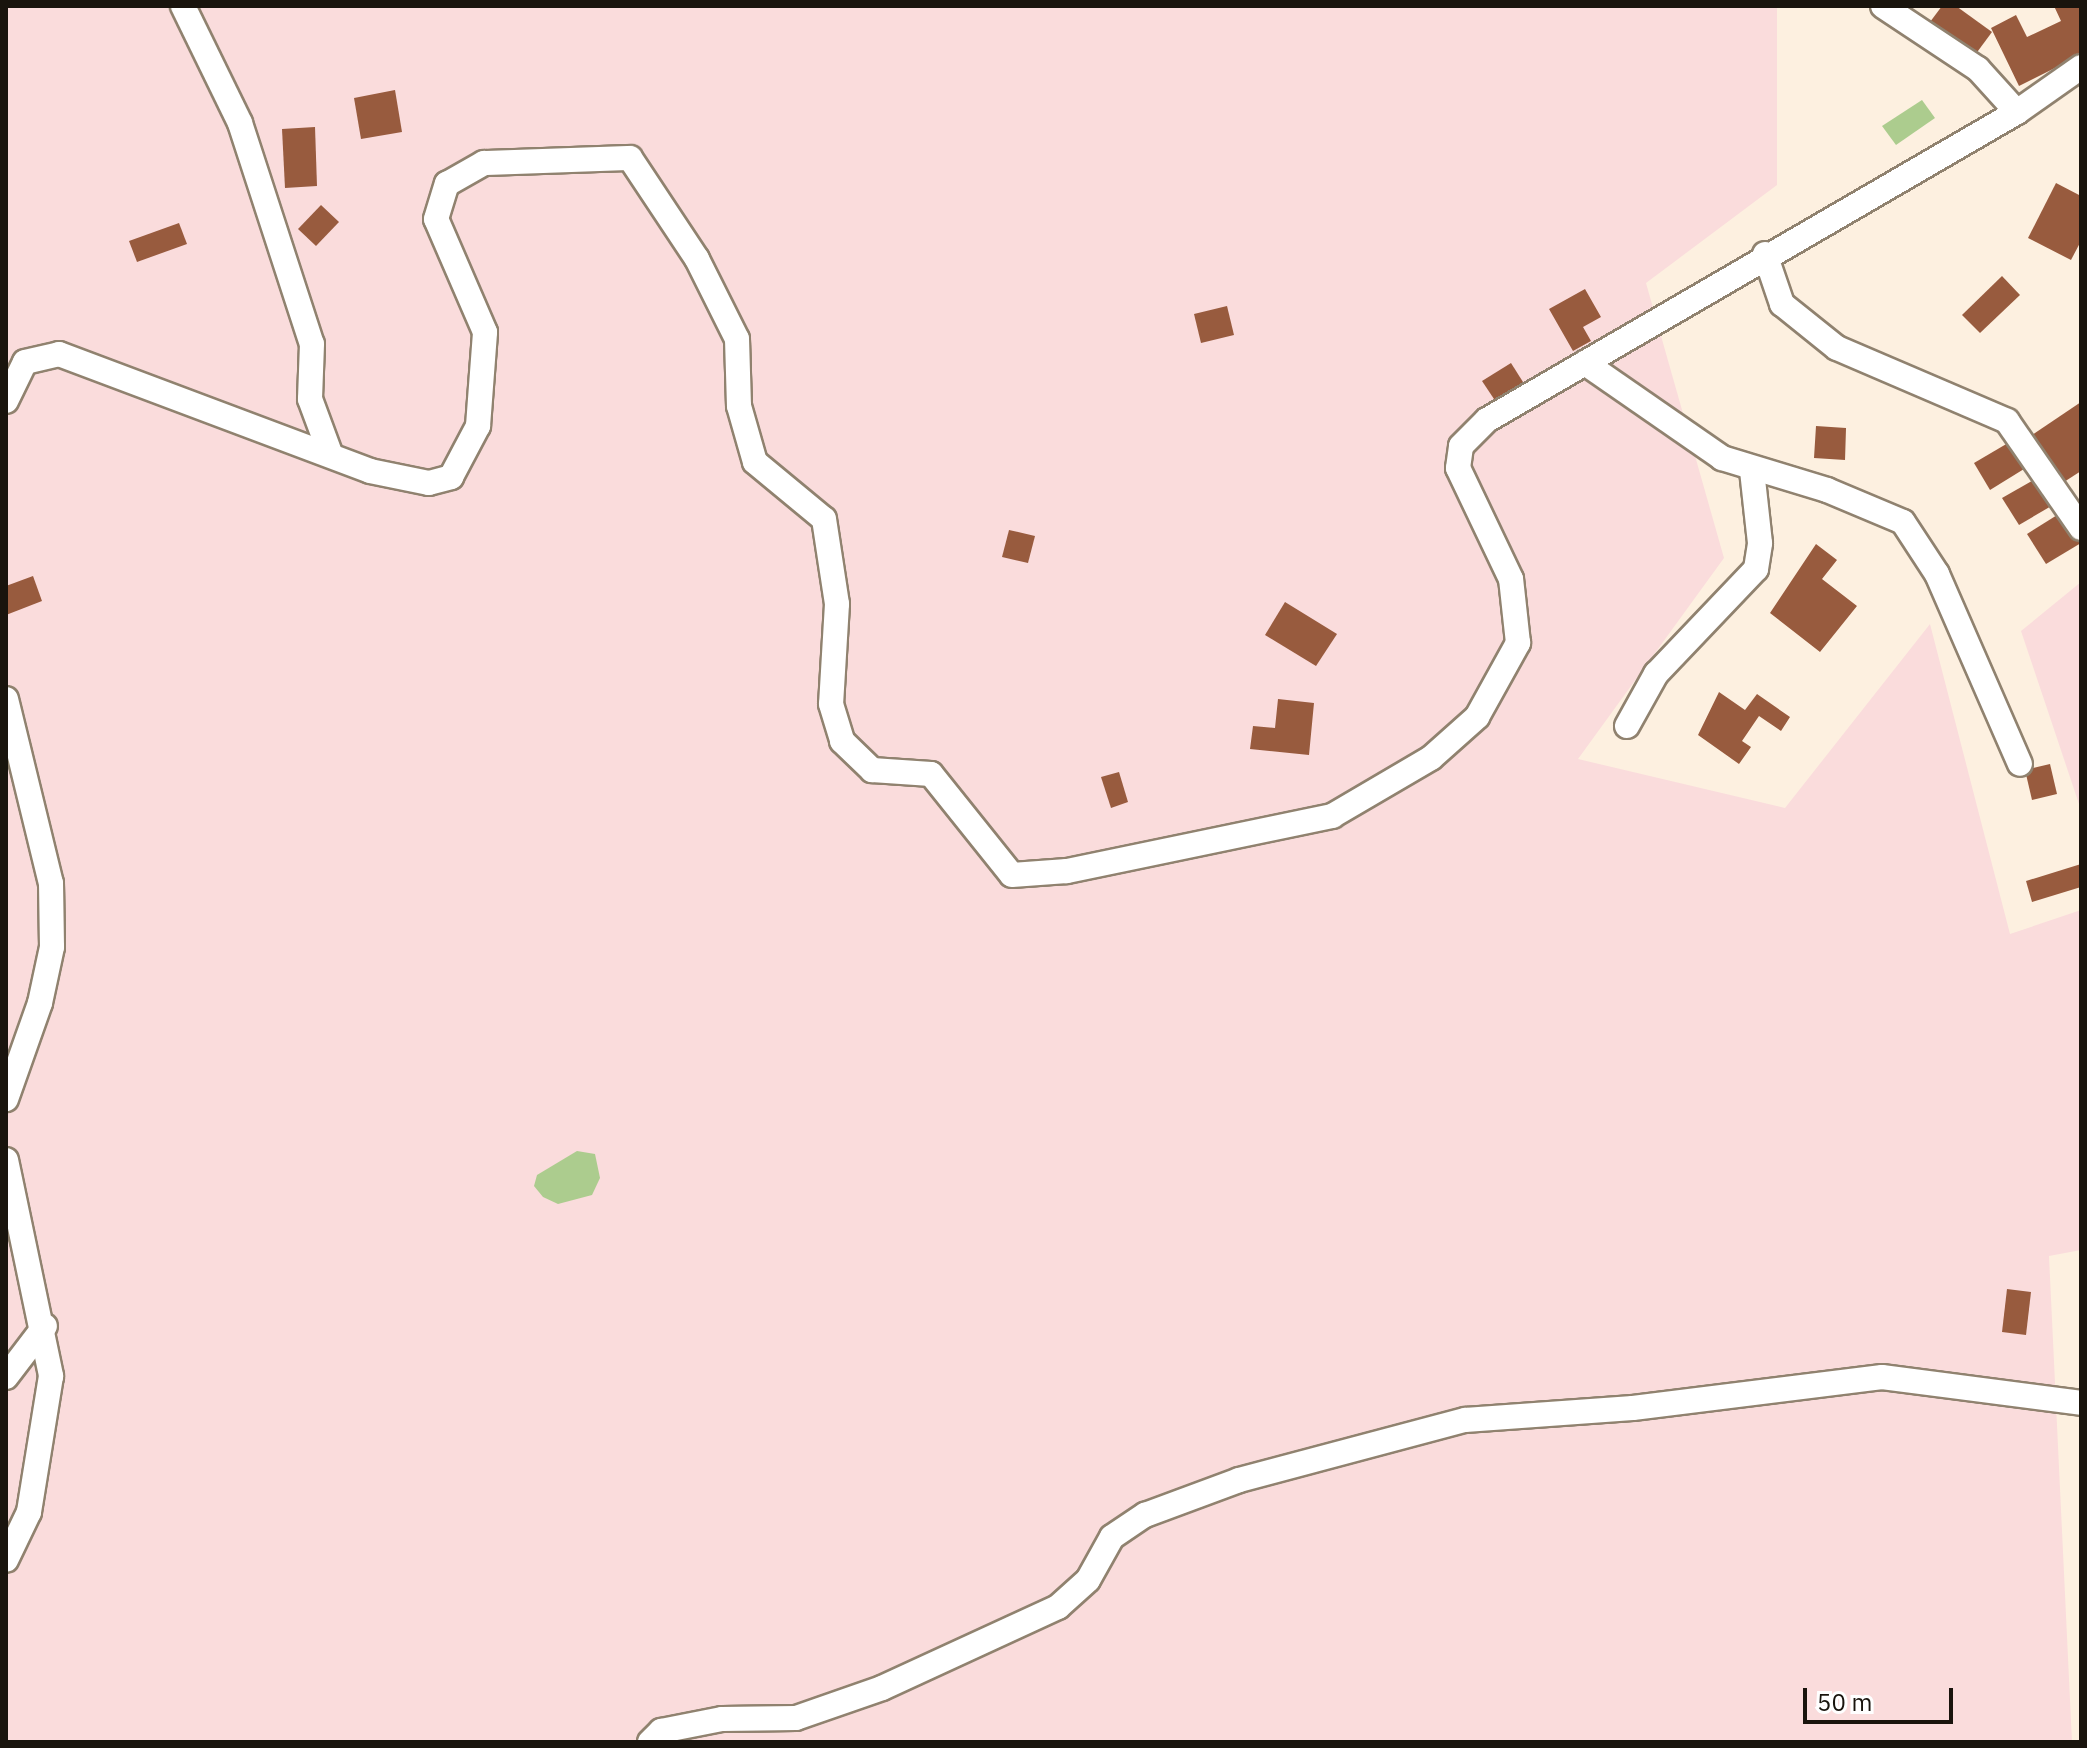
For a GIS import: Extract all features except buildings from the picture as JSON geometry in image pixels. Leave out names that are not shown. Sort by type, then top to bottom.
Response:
[{"type":"street","points":[[183,6],[240,123],[312,344],[310,399],[330,453]]},
{"type":"street","points":[[1883,6],[1978,69],[2017,112]]},
{"type":"street","points":[[6,401],[25,362],[59,354],[330,453],[370,471],[429,483],[451,477],[478,426],[485,332],[436,219],[447,184],[484,163],[630,158],[697,259],[737,339],[739,406],[755,462],[824,519],[837,604],[831,704],[842,741],[872,770],[931,774],[1012,875],[1067,871],[1332,816],[1431,758],[1477,717],[1518,643],[1511,579],[1458,468],[1461,446],[1487,420],[1765,254],[2017,112],[2081,67]]},
{"type":"street","points":[[1765,254],[1782,304],[1837,348],[2007,421],[2081,528]]},
{"type":"street","points":[[1585,363],[1722,458],[1752,470],[1827,490],[1903,522],[1937,574],[2020,764]]},
{"type":"street","points":[[1627,726],[1656,674],[1756,569],[1760,543],[1752,470]]},
{"type":"street","points":[[6,699],[51,883],[52,947],[40,1003],[6,1099]]},
{"type":"street","points":[[6,1160],[45,1326],[51,1376],[29,1512],[6,1560]]},
{"type":"street","points":[[6,1377],[45,1326]]},
{"type":"street","points":[[650,1742],[661,1731],[722,1719],[796,1718],[882,1688],[1058,1607],[1088,1580],[1112,1537],[1145,1515],[1239,1480],[1465,1420],[1633,1408],[1882,1377],[2081,1403]]},
{"type":"shaded area","points":[[6,6],[1777,6],[1777,185],[1646,283],[1724,558],[1578,759],[1785,808],[1930,624],[2010,934],[2081,910],[2081,1250],[2049,1256],[2072,1742],[6,1742]]},
{"type":"shaded area","points":[[1922,100],[1935,118],[1896,145],[1882,126]]},
{"type":"shaded area","points":[[2081,582],[2081,810],[2021,631]]},
{"type":"shaded area","points":[[577,1151],[595,1154],[600,1178],[592,1195],[558,1204],[543,1197],[534,1186],[537,1175]]}]
